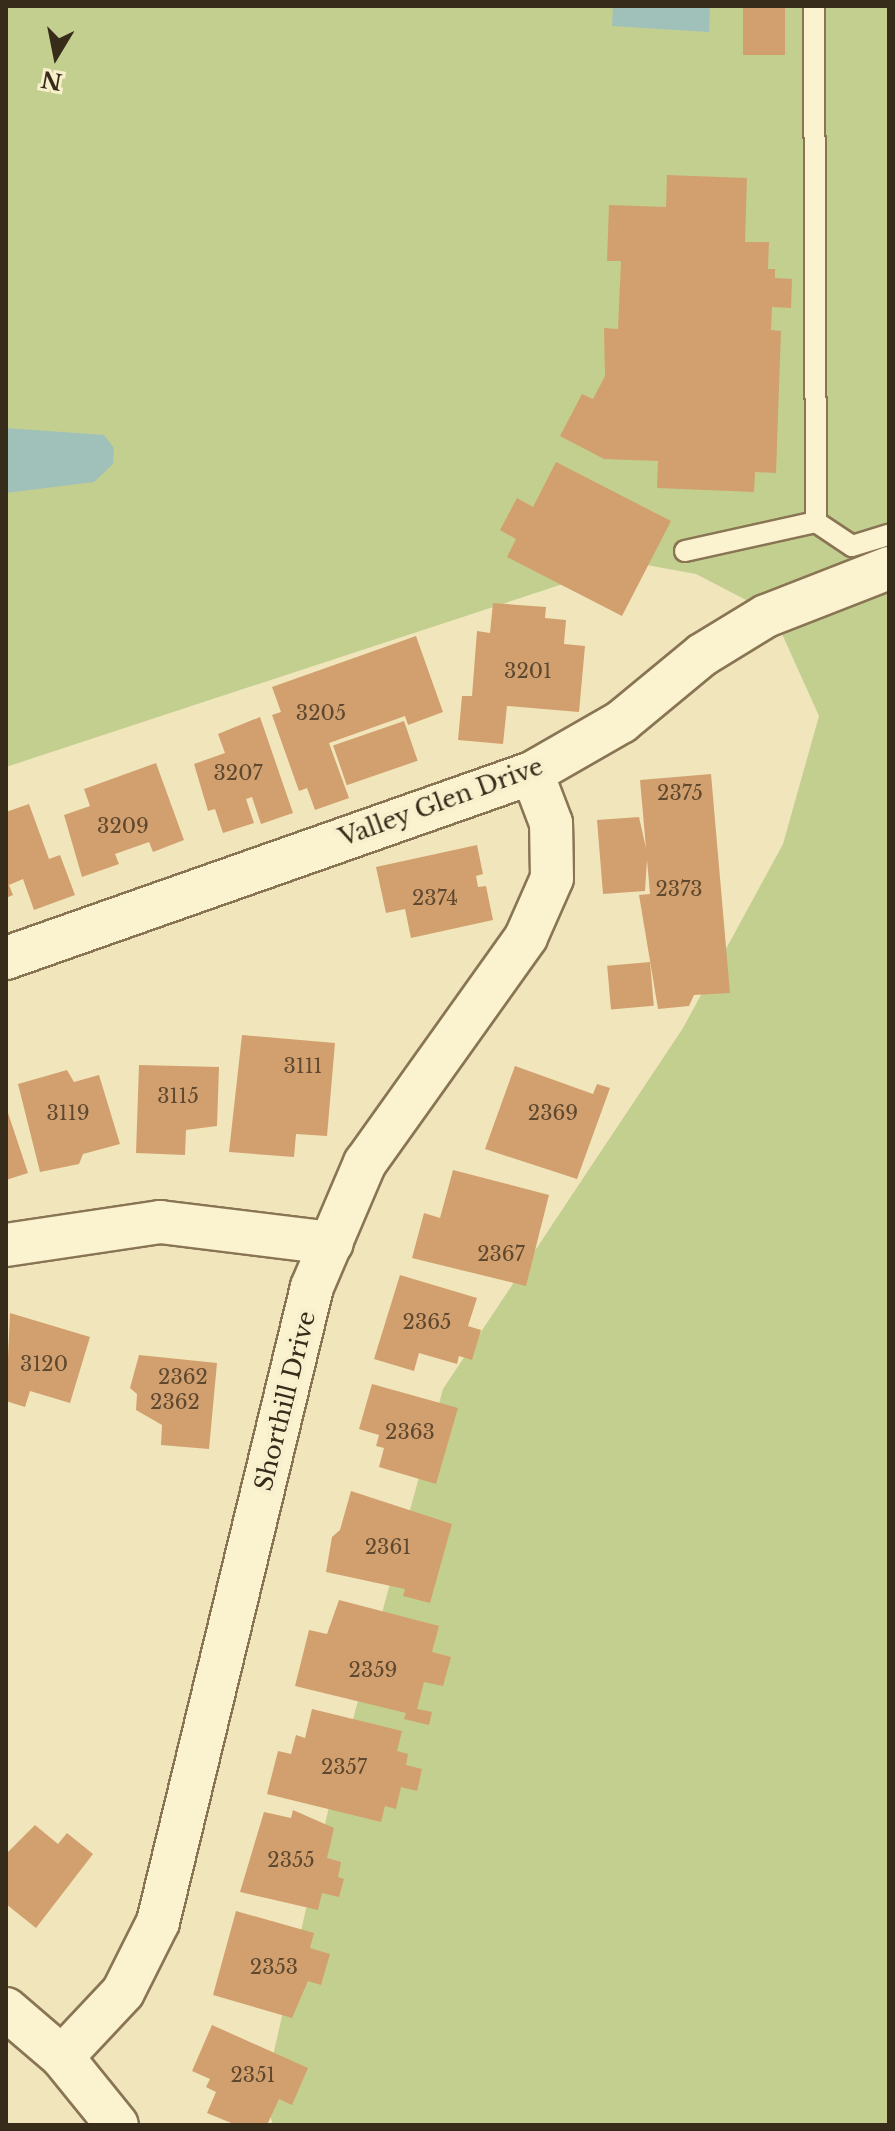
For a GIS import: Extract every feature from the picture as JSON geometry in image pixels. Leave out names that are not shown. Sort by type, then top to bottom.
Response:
[{"type":"street","name":"Valley Glen Drive","points":[[6,958],[532,773],[621,722],[702,655],[766,616],[889,568]]},
{"type":"street","name":"Shorthill Drive","points":[[62,2057],[123,1992],[158,1922],[312,1287],[365,1163],[526,937],[552,878],[551,823],[532,773]]},
{"type":"street","points":[[6,1245],[160,1222],[332,1243]]},
{"type":"street","points":[[6,2009],[62,2057],[117,2125]]},
{"type":"lane","points":[[814,6],[816,522]]},
{"type":"lane","points":[[685,551],[816,522],[852,546],[889,535]]},
{"type":"green space","points":[[6,6],[889,6],[889,2125],[273,2125],[264,2096],[328,1811],[443,1389],[683,1028],[783,844],[819,716],[773,614],[696,574],[630,562],[6,767]]},
{"type":"water","points":[[613,6],[710,6],[709,32],[612,26]]},
{"type":"water","points":[[6,428],[104,435],[114,448],[113,464],[94,482],[6,493]]},
{"type":"building","points":[[743,6],[785,6],[785,55],[743,55]]},
{"type":"building","points":[[667,175],[747,178],[745,242],[769,242],[768,269],[775,269],[775,278],[792,279],[791,308],[772,307],[771,330],[781,331],[776,473],[755,472],[754,492],[657,488],[658,461],[604,459],[560,436],[582,394],[593,399],[605,376],[604,328],[618,329],[621,261],[607,261],[609,205],[666,207]]},
{"type":"building","points":[[556,462],[671,521],[622,616],[507,557],[516,539],[500,530],[517,498],[533,507]]},
{"type":"building","points":[[493,603],[546,607],[545,618],[566,620],[564,644],[585,646],[579,712],[507,706],[503,744],[458,740],[462,696],[472,696],[477,631],[490,633]]},
{"type":"building","points":[[416,636],[443,712],[408,725],[405,716],[329,743],[349,798],[315,810],[307,788],[299,791],[272,715],[281,712],[272,687]]},
{"type":"building","points":[[260,717],[293,813],[261,824],[252,797],[246,799],[254,823],[223,833],[215,809],[208,811],[194,764],[225,753],[218,734]]},
{"type":"building","points":[[404,721],[418,761],[347,785],[333,745]]},
{"type":"building","points":[[156,763],[184,840],[153,852],[149,842],[115,854],[119,864],[82,877],[64,815],[90,806],[84,789]]},
{"type":"building","points":[[711,774],[730,993],[694,995],[689,1006],[658,1009],[639,895],[650,894],[647,860],[645,891],[603,894],[597,820],[639,817],[646,848],[640,780]]},
{"type":"building","points":[[29,804],[49,859],[60,855],[75,895],[34,910],[23,879],[9,885],[13,895],[6,898],[6,812]]},
{"type":"building","points":[[477,845],[483,874],[476,876],[478,887],[486,886],[493,920],[411,938],[405,909],[386,913],[376,867]]},
{"type":"building","points":[[650,962],[654,1006],[611,1010],[607,966]]},
{"type":"building","points":[[242,1035],[335,1043],[327,1136],[296,1134],[294,1157],[229,1152]]},
{"type":"building","points":[[139,1065],[219,1067],[217,1126],[186,1130],[185,1155],[136,1153]]},
{"type":"building","points":[[515,1066],[593,1094],[597,1084],[610,1088],[577,1179],[485,1149]]},
{"type":"building","points":[[67,1070],[74,1082],[99,1075],[120,1144],[83,1154],[79,1164],[40,1172],[18,1084]]},
{"type":"building","points":[[6,1107],[28,1173],[6,1180]]},
{"type":"building","points":[[453,1170],[549,1195],[526,1286],[412,1258],[424,1213],[440,1218]]},
{"type":"building","points":[[400,1275],[477,1298],[468,1326],[481,1330],[472,1360],[459,1356],[457,1364],[419,1353],[414,1371],[374,1359]]},
{"type":"building","points":[[10,1313],[90,1337],[70,1403],[30,1391],[25,1407],[6,1401]]},
{"type":"building","points":[[139,1355],[217,1363],[209,1449],[161,1445],[162,1425],[136,1410],[137,1394],[130,1388]]},
{"type":"building","points":[[372,1384],[458,1408],[436,1484],[379,1467],[384,1448],[376,1446],[379,1435],[359,1429]]},
{"type":"building","points":[[351,1491],[452,1524],[430,1603],[403,1596],[405,1589],[326,1572],[332,1537],[340,1530]]},
{"type":"building","points":[[339,1600],[439,1626],[432,1652],[451,1657],[443,1686],[424,1682],[417,1709],[432,1712],[429,1725],[404,1719],[406,1713],[295,1686],[309,1630],[327,1634]]},
{"type":"building","points":[[312,1709],[402,1731],[397,1751],[408,1754],[406,1765],[422,1769],[417,1791],[401,1787],[396,1809],[385,1806],[381,1822],[267,1794],[278,1751],[291,1754],[296,1735],[305,1738]]},
{"type":"building","points":[[293,1810],[334,1828],[327,1858],[341,1862],[338,1877],[344,1879],[339,1897],[322,1893],[318,1910],[240,1892],[264,1812],[291,1818]]},
{"type":"building","points":[[35,1825],[58,1844],[67,1833],[93,1854],[36,1928],[6,1904],[6,1854]]},
{"type":"building","points":[[236,1911],[314,1933],[310,1948],[330,1954],[321,1985],[308,1981],[292,2018],[213,1995]]},
{"type":"building","points":[[212,2025],[308,2068],[292,2105],[279,2099],[267,2125],[236,2125],[207,2113],[216,2092],[206,2087],[210,2079],[192,2071]]}]
